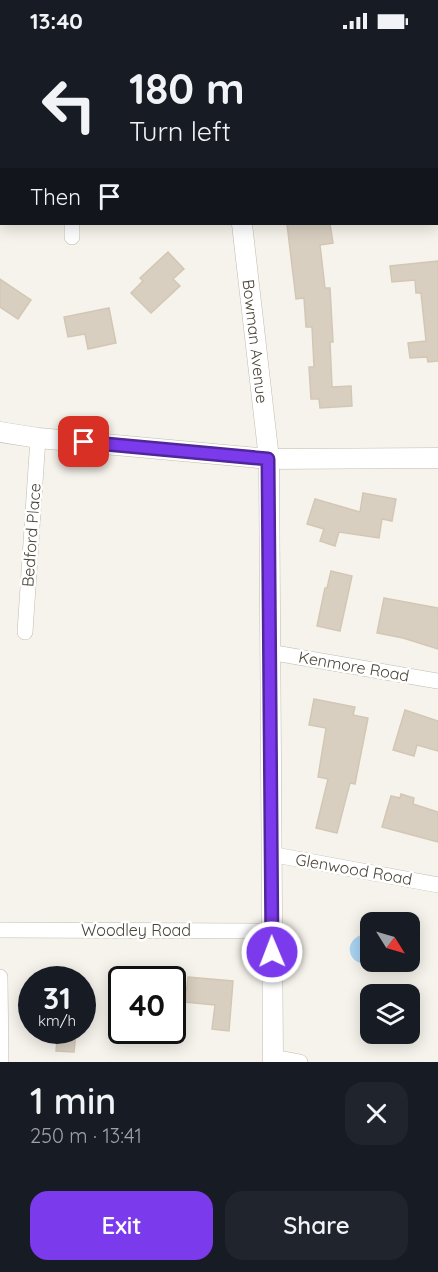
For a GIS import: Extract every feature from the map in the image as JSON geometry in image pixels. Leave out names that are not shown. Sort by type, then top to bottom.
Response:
[{"type":"street","name":"Bowman Avenue","points":[[242,225],[268,459],[273,1060]]},
{"type":"street","points":[[0,432],[38,438],[268,459],[438,458]]},
{"type":"street","name":"Bedford Place","points":[[25,633],[38,438]]},
{"type":"street","name":"Kenmore Road","points":[[269,652],[438,681]]},
{"type":"street","name":"Glenwood Road","points":[[270,854],[438,885]]},
{"type":"street","name":"Woodley Road","points":[[0,930],[272,931]]},
{"type":"street","points":[[0,977],[1,1062]]},
{"type":"street","points":[[273,1060],[300,1062]]},
{"type":"water","points":[[360,936],[360,962],[351,954],[351,944]]},
{"type":"building","points":[[287,225],[330,225],[333,243],[320,245],[325,288],[330,288],[333,342],[330,342],[332,387],[351,386],[352,406],[320,408],[319,399],[311,399],[309,367],[314,367],[312,327],[306,327],[304,298],[296,299]]},
{"type":"building","points":[[168,252],[184,269],[173,279],[180,286],[151,313],[131,293],[143,281],[140,278]]},
{"type":"building","points":[[438,261],[438,361],[428,362],[427,357],[410,358],[408,343],[426,341],[421,293],[416,293],[415,280],[392,282],[390,266]]},
{"type":"building","points":[[0,279],[31,300],[18,319],[0,307]]},
{"type":"building","points":[[109,308],[116,343],[88,349],[85,334],[68,337],[64,317]]},
{"type":"building","points":[[363,493],[396,499],[392,521],[382,519],[379,538],[339,532],[335,546],[320,541],[324,529],[307,524],[315,499],[360,512]]},
{"type":"building","points":[[331,571],[352,576],[340,631],[317,626]]},
{"type":"building","points":[[384,598],[438,608],[438,649],[377,633]]},
{"type":"building","points":[[314,699],[355,707],[353,715],[368,718],[355,784],[350,783],[337,833],[316,828],[328,779],[318,777],[326,728],[309,725]]},
{"type":"building","points":[[405,710],[438,721],[438,751],[417,745],[414,756],[393,750]]},
{"type":"building","points":[[401,794],[414,798],[413,804],[438,812],[438,842],[382,827],[391,796],[400,798]]},
{"type":"building","points":[[188,977],[233,981],[229,1031],[212,1029],[215,1005],[186,1002]]},
{"type":"building","points":[[57,1044],[75,1044],[74,1052],[56,1051]]},
{"type":"route","points":[[84,442],[268,459],[272,952]]}]
